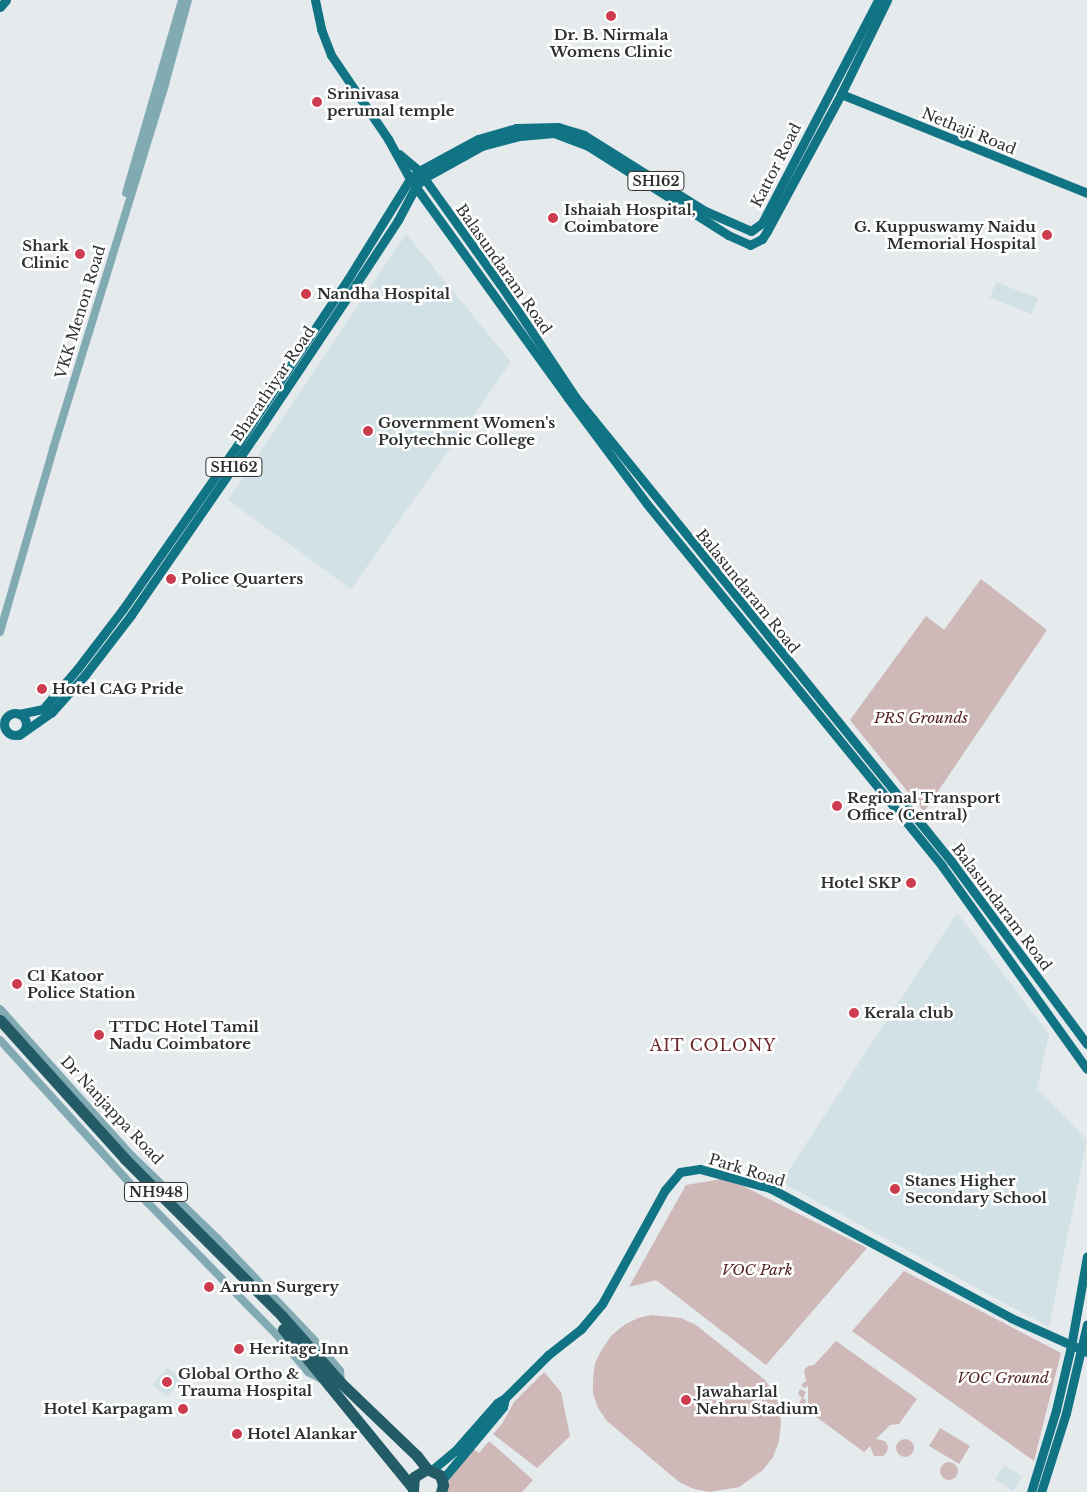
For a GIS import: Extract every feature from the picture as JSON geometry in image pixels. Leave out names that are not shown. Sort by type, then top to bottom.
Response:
[{"type":"highway","name":"NH948","points":[[0,1020],[120,1154],[282,1316],[316,1360],[324,1380],[413,1489]]},
{"type":"highway","name":"NH948","points":[[0,1030],[120,1164],[341,1383]]},
{"type":"highway","name":"Dr Nanjappa Road","points":[[341,1383],[429,1469]]},
{"type":"highway","name":"NH948","points":[[413,1489],[417,1473],[429,1469],[436,1472],[442,1489]]},
{"type":"main road","points":[[315,0],[321,29],[331,55],[395,150]]},
{"type":"main road","name":"Kattor Road","points":[[413,183],[421,175],[478,139],[516,128],[558,127],[584,135],[705,210],[751,231],[762,223],[878,0]]},
{"type":"main road","name":"SH162","points":[[841,94],[887,0]]},
{"type":"main road","points":[[0,7],[3,1]]},
{"type":"main road","name":"Kattor Road","points":[[421,175],[482,146],[520,136],[554,133],[588,146],[728,235],[750,245],[762,239],[767,231],[841,94]]},
{"type":"main road","name":"Nethaji Road","points":[[841,94],[1087,193]]},
{"type":"main road","name":"Balasundaram Road","points":[[395,150],[421,175],[500,284],[576,398],[951,861],[1087,1044]]},
{"type":"main road","name":"Balasundaram Road","points":[[395,150],[413,183],[647,504],[942,866],[1087,1069]]},
{"type":"main road","name":"Bharathiyar Road","points":[[15,714],[28,714],[43,709],[78,668],[123,608],[240,441],[413,183]]},
{"type":"main road","name":"Bharathiyar Road","points":[[15,735],[51,713],[85,675],[131,614],[248,446],[346,300],[398,220],[413,183]]},
{"type":"main road","name":"SH162","points":[[0,713],[15,714]]},
{"type":"main road","points":[[15,714],[26,724],[15,735],[5,729],[4,724],[5,720],[15,714]]},
{"type":"main road","points":[[0,730],[15,735]]},
{"type":"main road","points":[[877,786],[885,779]]},
{"type":"main road","name":"Park Road","points":[[429,1469],[456,1451],[497,1403],[505,1398],[548,1355],[581,1329],[602,1304],[665,1190],[680,1172],[700,1169],[770,1188],[1011,1318],[1071,1346],[1084,1350]]},
{"type":"main road","points":[[1031,1492],[1056,1410],[1071,1346],[1087,1256]]},
{"type":"main road","points":[[1041,1492],[1084,1350],[1087,1324]]},
{"type":"main road","points":[[442,1489],[503,1407],[505,1398]]},
{"type":"street","name":"VKK Menon Road","points":[[0,615],[182,0]]},
{"type":"street","name":"VKK Menon Road","points":[[0,632],[53,449],[165,84],[188,0]]},
{"type":"street","name":"Dr Nanjappa Road","points":[[0,1009],[132,1156],[218,1239],[310,1335],[340,1371],[341,1383]]},
{"type":"street","points":[[0,1040],[84,1134],[276,1334],[308,1372],[324,1380]]},
{"type":"shaded area","name":"Government Women's Polytechnic College","points":[[406,234],[511,362],[351,589],[228,500]]},
{"type":"shaded area","points":[[996,282],[1038,298],[1032,314],[990,298]]},
{"type":"shaded area","points":[[957,913],[1049,1034],[1037,1088],[1087,1140],[1049,1327],[781,1182]]},
{"type":"shaded area","name":"Global Ortho & Trauma Hospital","points":[[167,1367],[182,1379],[167,1397],[153,1385]]},
{"type":"shaded area","points":[[1004,1465],[1023,1477],[1014,1491],[995,1479]]},
{"type":"green space","name":"PRS Grounds","points":[[981,579],[1047,630],[924,812],[850,720],[926,616],[944,630]]},
{"type":"green space","name":"VOC Park","points":[[727,1178],[867,1248],[766,1365],[656,1280],[629,1287],[686,1185]]},
{"type":"green space","name":"VOC Ground","points":[[904,1271],[1061,1353],[1034,1461],[852,1331]]},
{"type":"green space","name":"Jawaharlal Nehru Stadium","points":[[651,1315],[681,1318],[696,1325],[765,1380],[773,1392],[779,1405],[781,1423],[779,1441],[773,1457],[763,1470],[739,1487],[710,1492],[694,1489],[679,1482],[607,1421],[598,1408],[593,1394],[593,1380],[595,1363],[601,1351],[611,1336],[624,1325],[638,1318]]},
{"type":"green space","points":[[836,1341],[917,1399],[899,1424],[890,1425],[876,1439],[885,1441],[888,1446],[887,1452],[883,1456],[874,1456],[870,1446],[864,1452],[811,1413],[806,1416],[801,1412],[803,1406],[799,1403],[802,1398],[798,1394],[800,1389],[806,1392],[803,1398],[806,1400],[805,1405],[808,1405],[808,1386],[804,1388],[801,1385],[806,1381],[804,1370],[808,1366],[814,1365]]},
{"type":"green space","points":[[544,1372],[561,1392],[570,1436],[537,1468],[493,1434],[502,1424],[514,1402]]},
{"type":"green space","points":[[940,1428],[970,1446],[959,1464],[929,1446]]},
{"type":"green space","points":[[901,1439],[909,1439],[914,1444],[912,1455],[901,1457],[896,1452],[896,1444]]},
{"type":"green space","points":[[489,1441],[533,1480],[522,1492],[437,1492],[472,1448],[479,1453]]},
{"type":"green space","points":[[949,1462],[955,1465],[958,1471],[955,1477],[949,1480],[943,1477],[940,1471],[943,1465]]},
{"type":"place","name":"Dr. B. Nirmala Womens Clinic","points":[[611,16]]},
{"type":"place","name":"Srinivasa perumal temple","points":[[317,102]]},
{"type":"place","name":"Ishaiah Hospital, Coimbatore","points":[[553,218]]},
{"type":"place","name":"G. Kuppuswamy Naidu Memorial Hospital","points":[[1047,235]]},
{"type":"place","name":"Shark Clinic","points":[[80,254]]},
{"type":"place","name":"Nandha Hospital","points":[[306,294]]},
{"type":"place","name":"Government Women's Polytechnic College","points":[[368,431]]},
{"type":"place","name":"Police Quarters","points":[[171,579]]},
{"type":"place","name":"Hotel CAG Pride","points":[[42,689]]},
{"type":"place","name":"Regional Transport Office (Central)","points":[[837,806]]},
{"type":"place","name":"Hotel SKP","points":[[911,883]]},
{"type":"place","name":"C1 Katoor Police Station","points":[[17,984]]},
{"type":"place","name":"Kerala club","points":[[854,1013]]},
{"type":"place","name":"TTDC Hotel Tamil Nadu Coimbatore","points":[[99,1035]]},
{"type":"place","name":"Stanes Higher Secondary School","points":[[895,1189]]},
{"type":"place","name":"Arunn Surgery","points":[[209,1287]]},
{"type":"place","name":"Heritage Inn","points":[[239,1349]]},
{"type":"place","name":"Global Ortho & Trauma Hospital","points":[[167,1382]]},
{"type":"place","name":"Jawaharlal Nehru Stadium","points":[[686,1400]]},
{"type":"place","name":"Hotel Karpagam","points":[[183,1409]]},
{"type":"place","name":"Hotel Alankar","points":[[237,1434]]},
{"type":"district","name":"AIT COLONY","points":[[713,1045]]}]
